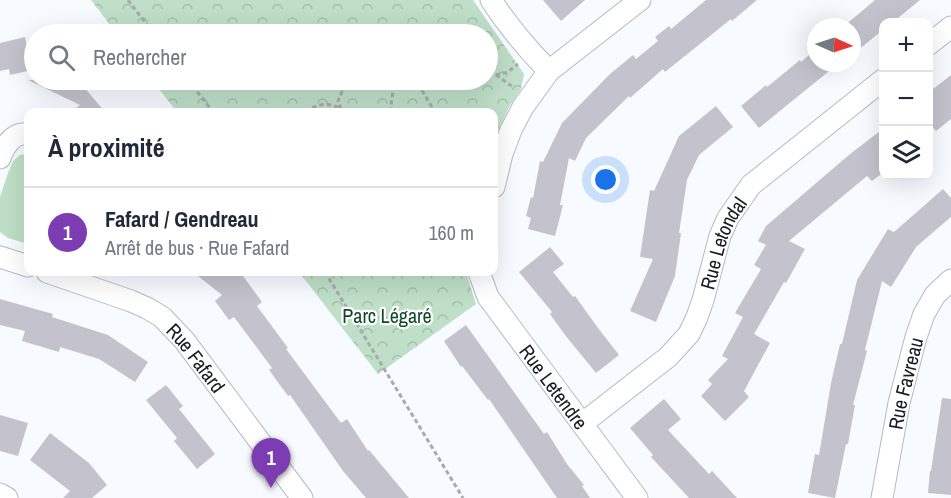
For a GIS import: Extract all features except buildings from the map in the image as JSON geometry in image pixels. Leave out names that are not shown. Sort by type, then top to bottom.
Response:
[{"type":"street","points":[[491,0],[506,23],[549,71]]},
{"type":"street","points":[[498,170],[511,130],[523,107],[549,71],[640,0]]},
{"type":"street","points":[[933,41],[951,27]]},
{"type":"street","name":"Rue Letondal","points":[[583,423],[668,357],[689,334],[704,300],[720,236],[728,218],[751,185],[879,83]]},
{"type":"street","points":[[0,158],[12,138],[24,133]]},
{"type":"street","points":[[0,257],[24,265]]},
{"type":"street","name":"Rue Fafard","points":[[59,276],[131,301],[162,318],[184,340],[302,498]]},
{"type":"street","name":"Rue Letendre","points":[[480,276],[488,297],[637,498]]},
{"type":"street","name":"Rue Favreau","points":[[882,498],[899,403],[916,337],[924,314],[935,295],[951,280]]},
{"type":"street","points":[[0,494],[7,498]]},
{"type":"path","points":[[128,0],[146,24]]},
{"type":"path","points":[[498,74],[508,72],[531,53]]},
{"type":"path","points":[[196,90],[210,108]]},
{"type":"path","points":[[340,108],[338,101],[343,90]]},
{"type":"path","points":[[391,108],[393,90]]},
{"type":"path","points":[[422,90],[433,108]]},
{"type":"path","points":[[311,108],[324,104],[337,108]]},
{"type":"path","points":[[327,276],[463,498]]},
{"type":"green space","points":[[91,0],[473,0],[490,24],[109,24]]},
{"type":"green space","points":[[498,36],[524,74],[521,89],[498,130],[498,108],[174,108],[160,90],[498,90]]},
{"type":"green space","points":[[24,154],[24,243],[8,238],[0,232],[0,197],[13,161]]},
{"type":"green space","name":"Parc Légaré","points":[[302,276],[467,276],[476,304],[378,374]]},
{"type":"place","name":"Fafard / Gendreau","points":[[271,488]]}]
